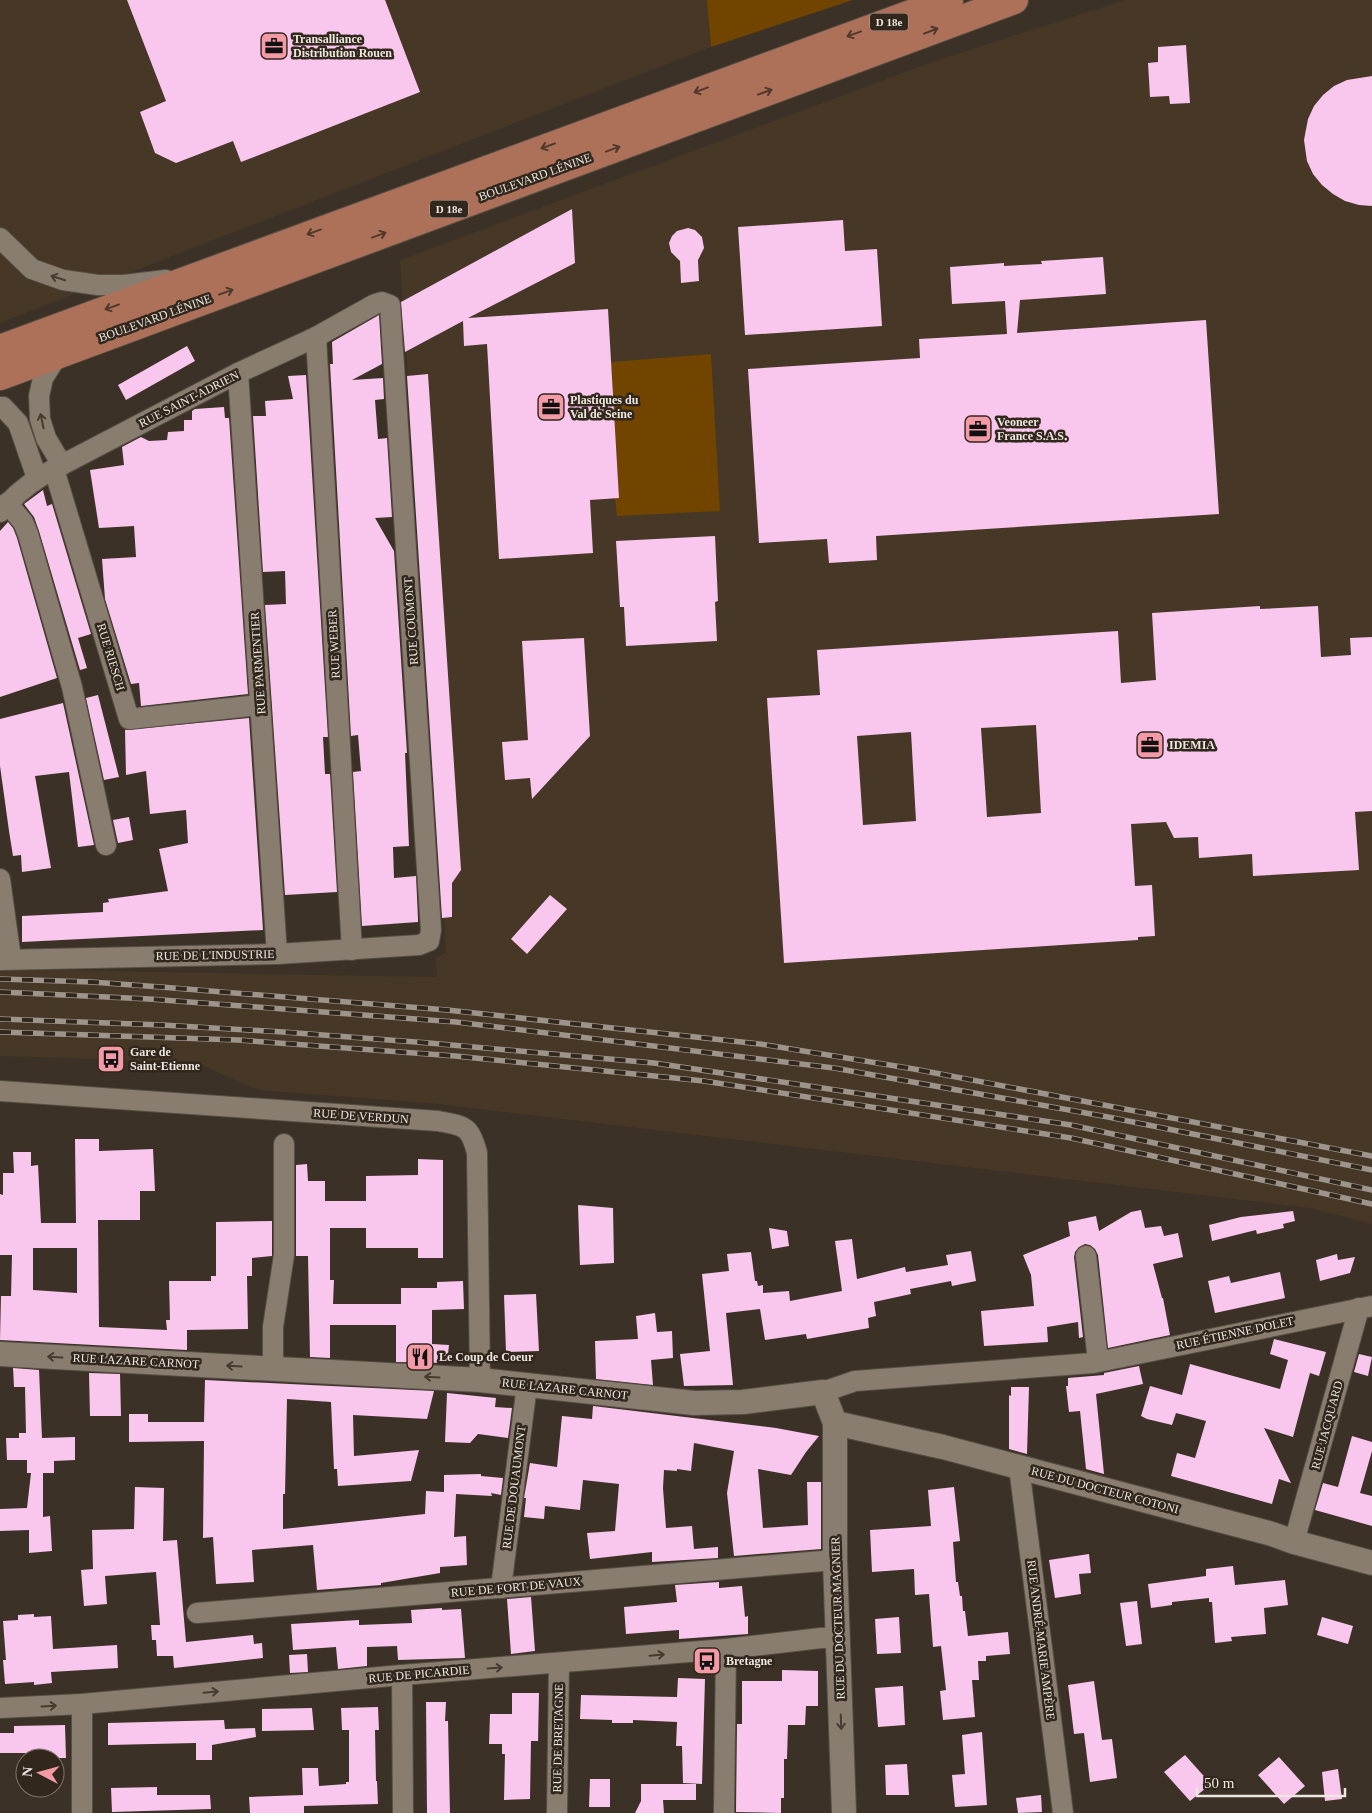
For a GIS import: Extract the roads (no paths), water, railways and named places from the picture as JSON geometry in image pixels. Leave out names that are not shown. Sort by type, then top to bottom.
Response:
[{"type":"main road","name":"BOULEVARD LÉNINE","points":[[0,349],[949,0]]},
{"type":"main road","name":"BOULEVARD LÉNINE","points":[[0,376],[1014,0]]},
{"type":"street","points":[[0,238],[32,269],[63,280],[98,285],[124,285],[193,277]]},
{"type":"street","name":"RUE SAINT-ADRIEN","points":[[4,508],[51,471],[238,373],[316,337],[375,304],[387,302]]},
{"type":"street","name":"RUE COUMONT","points":[[387,302],[391,310],[431,930],[429,941]]},
{"type":"street","name":"RUE WEBER","points":[[316,337],[352,950]]},
{"type":"street","points":[[51,471],[46,438],[40,419],[39,396],[43,378],[59,353]]},
{"type":"street","name":"RUE PARMENTIER","points":[[238,373],[277,954]]},
{"type":"street","points":[[0,407],[18,423],[51,471]]},
{"type":"street","name":"RUE RIESCH","points":[[51,471],[129,718],[260,705]]},
{"type":"street","points":[[4,508],[23,522],[31,544],[72,688],[106,845]]},
{"type":"street","points":[[0,879],[5,960]]},
{"type":"street","name":"RUE DE L'INDUSTRIE","points":[[5,960],[277,954],[419,945],[429,941]]},
{"type":"street","name":"RUE DE VERDUN","points":[[0,1092],[428,1120],[463,1126],[473,1137],[477,1153],[480,1380]]},
{"type":"street","points":[[273,1368],[273,1327],[284,1255],[284,1144]]},
{"type":"street","points":[[1086,1256],[1098,1362]]},
{"type":"street","name":"RUE ÉTIENNE DOLET","points":[[823,1392],[855,1381],[1098,1362],[1366,1307]]},
{"type":"street","name":"RUE JACQUARD","points":[[1294,1542],[1366,1307]]},
{"type":"street","name":"RUE LAZARE CARNOT","points":[[0,1354],[480,1380],[694,1403],[743,1402],[823,1392]]},
{"type":"street","name":"RUE DE DOUAUMONT","points":[[501,1588],[527,1385]]},
{"type":"street","points":[[823,1392],[835,1423]]},
{"type":"street","name":"RUE DU DOCTEUR COTONI","points":[[835,1423],[942,1447],[1019,1467],[1272,1534],[1294,1542],[1372,1563]]},
{"type":"street","name":"RUE DU DOCTEUR MAGNIER","points":[[835,1423],[835,1560],[844,1813]]},
{"type":"street","name":"RUE ANDRÉ-MARIE AMPÈRE","points":[[1019,1467],[1063,1813]]},
{"type":"street","name":"RUE DE FORT DE VAUX","points":[[197,1613],[835,1560]]},
{"type":"street","name":"RUE DE PICARDIE","points":[[0,1708],[82,1704],[402,1675],[726,1650],[821,1638],[838,1638]]},
{"type":"street","points":[[724,1813],[726,1650]]},
{"type":"street","name":"RUE DE BRETAGNE","points":[[557,1813],[559,1664]]},
{"type":"street","points":[[402,1675],[402,1813]]},
{"type":"street","points":[[82,1704],[82,1813]]},
{"type":"railway","points":[[0,979],[91,982],[447,1010],[760,1044],[914,1069],[1372,1156]]},
{"type":"railway","points":[[0,992],[149,999],[456,1022],[834,1068],[1108,1117],[1372,1170]]},
{"type":"railway","points":[[0,1019],[283,1032],[654,1063],[1071,1125],[1372,1190]]},
{"type":"railway","points":[[0,1032],[238,1040],[455,1056],[704,1081],[1071,1138],[1372,1204]]},
{"type":"place","name":"Transalliance Distribution Rouen","points":[[274,46]]},
{"type":"place","name":"Plastiques du Val de Seine","points":[[551,407]]},
{"type":"place","name":"Veoneer France S.A.S.","points":[[978,429]]},
{"type":"place","name":"IDEMIA","points":[[1150,745]]},
{"type":"place","name":"Gare de Saint-Etienne","points":[[111,1059]]},
{"type":"place","name":"Le Coup de Coeur","points":[[420,1357]]},
{"type":"place","name":"Bretagne","points":[[707,1661]]}]
